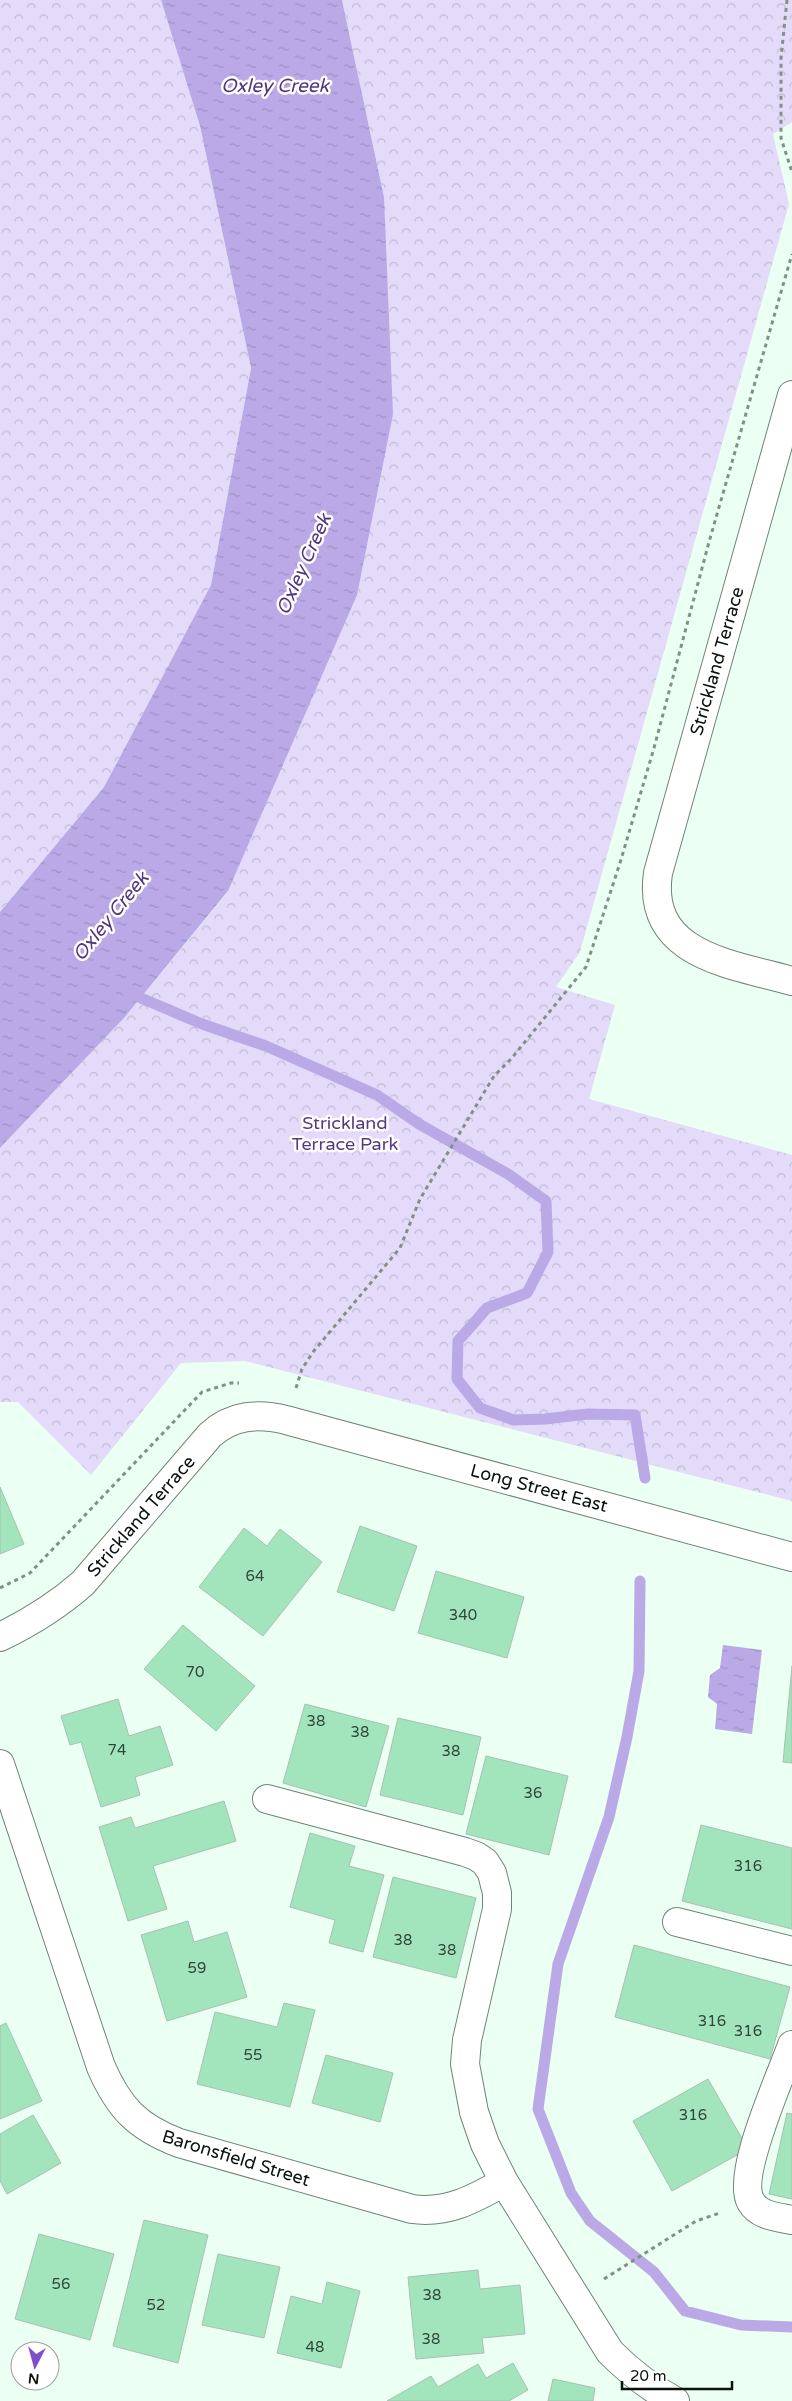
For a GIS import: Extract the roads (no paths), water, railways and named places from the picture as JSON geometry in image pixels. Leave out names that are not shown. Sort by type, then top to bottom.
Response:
[{"type":"street","name":"Strickland Terrace","points":[[791,400],[658,873],[657,902],[668,927],[689,948],[703,956],[792,981]]},
{"type":"street","name":"Strickland Terrace","points":[[0,1637],[47,1612],[83,1583],[219,1427],[234,1419],[289,1408]]},
{"type":"street","name":"Long Street East","points":[[289,1408],[792,1557]]},
{"type":"street","name":"Baronsfield Street","points":[[0,1764],[101,2067],[116,2098],[138,2122],[157,2135],[179,2143],[412,2209],[441,2210],[458,2206],[504,2182]]},
{"type":"street","points":[[268,1799],[470,1854],[484,1862],[492,1873],[497,1893],[497,1909],[468,2040],[465,2064],[474,2112],[485,2144],[504,2182],[610,2352],[628,2370],[654,2390],[675,2401]]},
{"type":"street","points":[[677,1922],[792,1951]]},
{"type":"street","points":[[792,2046],[751,2156],[747,2181],[749,2197],[757,2209],[766,2214],[792,2220]]},
{"type":"water","name":"Oxley Creek","points":[[161,0],[342,0],[384,197],[393,414],[357,595],[228,891],[124,1018],[0,1148],[0,912],[104,787],[211,585],[251,368],[200,126]]},
{"type":"water","points":[[723,1645],[762,1650],[752,1734],[715,1729],[717,1704],[708,1697],[710,1675],[720,1668]]},
{"type":"waterway","points":[[127,992],[202,1024],[266,1046],[377,1095],[419,1124],[508,1174],[546,1201],[548,1252],[527,1293],[487,1308],[458,1341],[457,1379],[480,1408],[514,1420],[545,1419],[588,1414],[635,1415],[645,1478]]},
{"type":"waterway","points":[[640,1581],[639,1671],[627,1737],[609,1817],[558,1964],[538,2109],[571,2193],[590,2221],[654,2272],[685,2311],[741,2325],[792,2327]]},
{"type":"park label","name":"Strickland Terrace Park","points":[[345,1133]]}]
